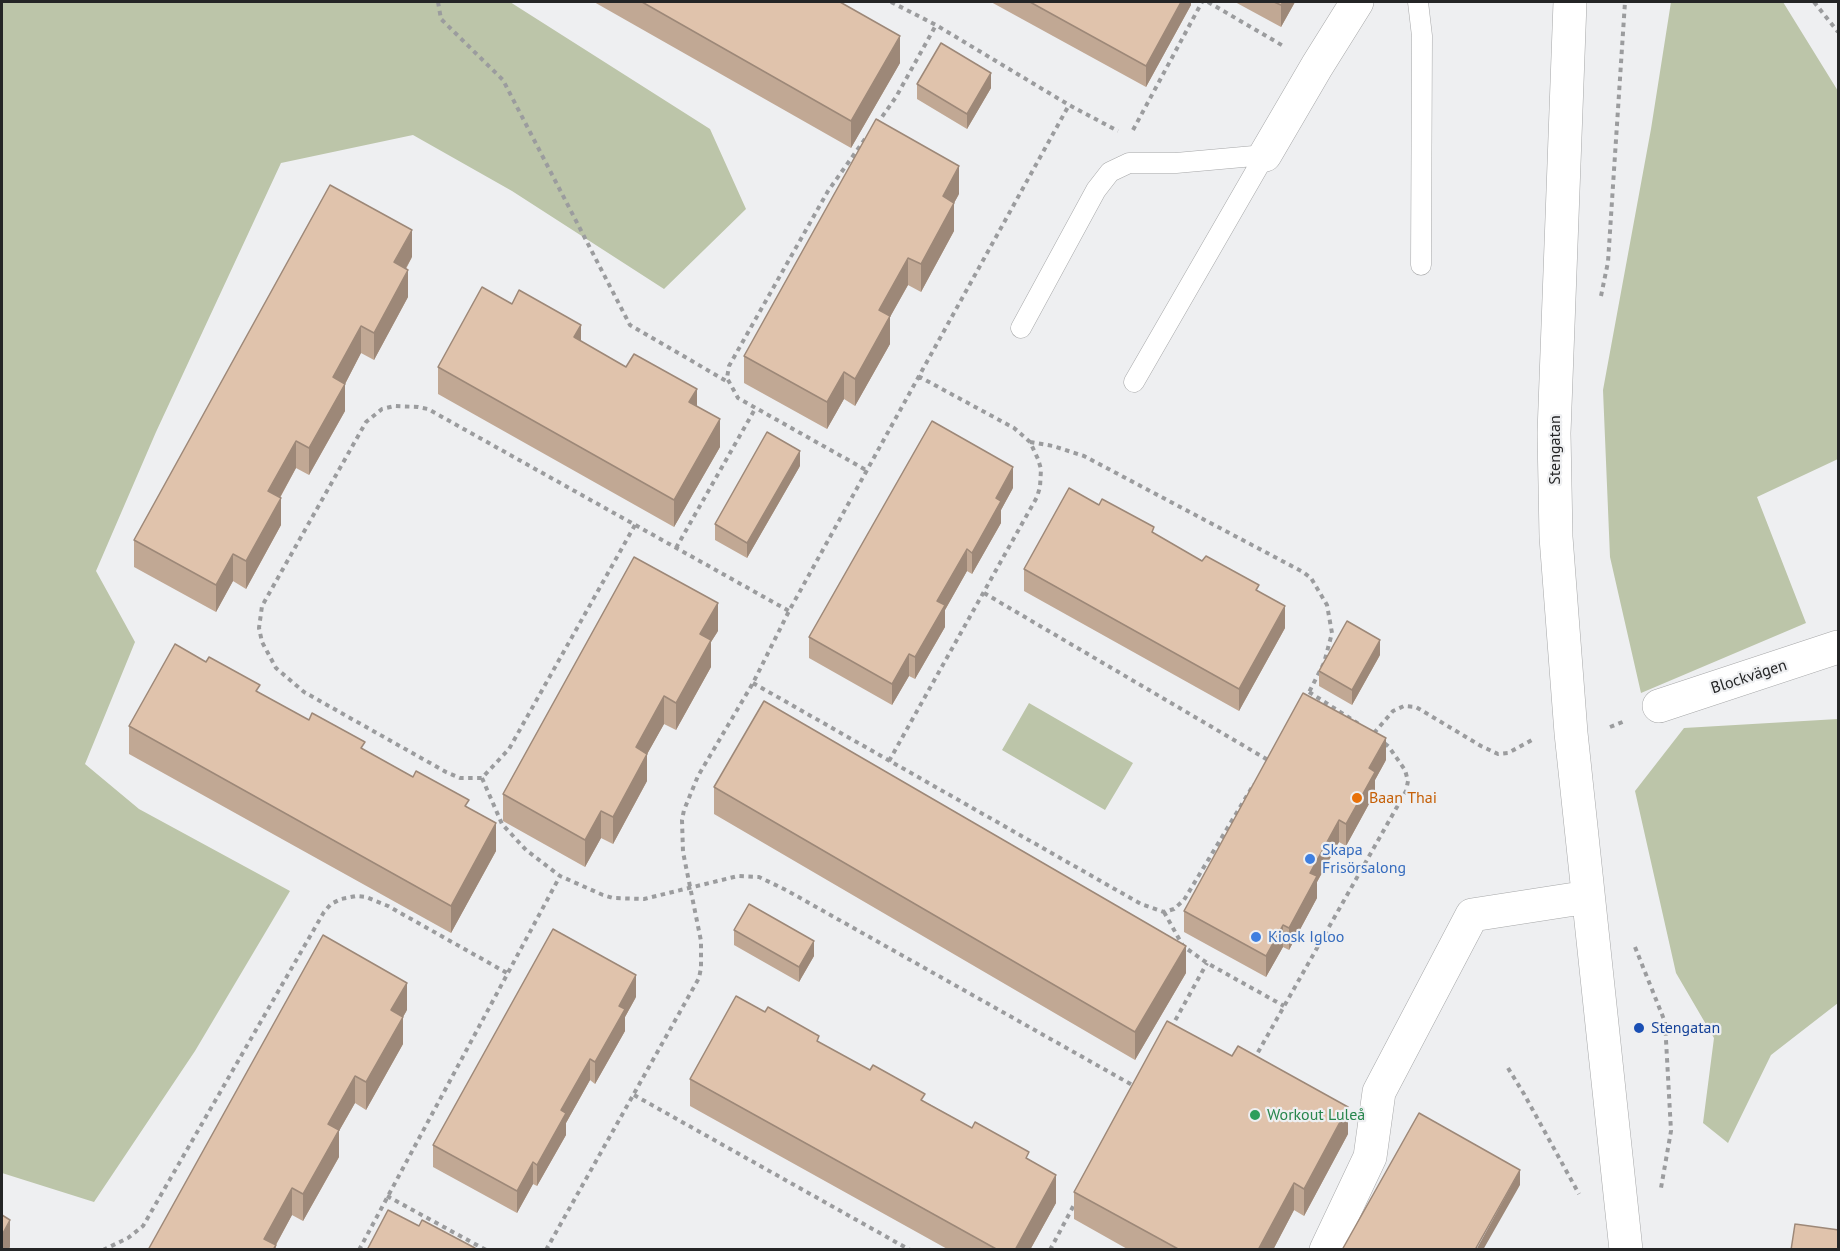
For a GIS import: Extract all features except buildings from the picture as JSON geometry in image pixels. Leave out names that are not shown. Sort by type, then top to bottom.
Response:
[{"type":"street","points":[[1265,155],[1357,2]]},
{"type":"street","name":"Stengatan","points":[[1570,2],[1554,433],[1556,537],[1570,733],[1626,1250]]},
{"type":"street","name":"Blockvägen","points":[[1659,706],[1839,647]]},
{"type":"street","points":[[1326,1250],[1370,1157],[1378,1092],[1472,915],[1588,897]]},
{"type":"lane","points":[[1418,2],[1422,36],[1421,265]]},
{"type":"lane","points":[[1021,328],[1096,190],[1110,172],[1129,164],[1176,163],[1265,155]]},
{"type":"lane","points":[[1134,382],[1265,155]]},
{"type":"path","points":[[438,2],[441,19],[503,80],[630,325],[729,382]]},
{"type":"path","points":[[891,2],[936,25],[1069,105],[1119,131]]},
{"type":"path","points":[[1176,163],[1129,137],[1202,2]]},
{"type":"path","points":[[1208,2],[1317,66]]},
{"type":"path","points":[[1599,304],[1608,262],[1625,2]]},
{"type":"path","points":[[1814,2],[1839,32]]},
{"type":"path","points":[[875,125],[896,97],[936,25]]},
{"type":"path","points":[[546,1250],[699,978],[701,941],[683,852],[682,820],[698,776],[753,683],[789,611],[866,470],[1069,105]]},
{"type":"path","points":[[866,470],[738,398],[727,378],[729,366],[822,201],[869,135]]},
{"type":"path","points":[[890,761],[1037,497],[1040,487],[1041,469],[1038,459],[1029,442],[1014,428],[918,375]]},
{"type":"path","points":[[635,525],[509,749],[482,778],[460,778],[446,772],[304,692],[276,668],[262,642],[259,628],[262,606],[366,422],[382,409],[395,406],[428,409],[789,611]]},
{"type":"path","points":[[676,548],[755,409]]},
{"type":"path","points":[[1029,442],[1053,446],[1084,456],[1311,578],[1327,605],[1332,633],[1324,663],[1303,702]]},
{"type":"path","points":[[984,593],[1268,760],[1262,770]]},
{"type":"path","points":[[753,683],[1141,904],[1164,912],[1174,909],[1184,900],[1256,780]]},
{"type":"path","points":[[1251,1060],[1257,1054],[1406,790],[1408,781],[1406,770],[1389,747],[1374,733],[1309,692]]},
{"type":"path","points":[[1374,733],[1393,711],[1404,706],[1416,707],[1480,746],[1498,754],[1508,753],[1538,737]]},
{"type":"path","points":[[1570,733],[1605,729],[1659,706]]},
{"type":"path","points":[[482,778],[502,824],[526,850],[560,876],[613,898],[644,899],[738,876],[759,877],[1139,1088]]},
{"type":"path","points":[[359,1250],[560,876]]},
{"type":"path","points":[[103,1250],[128,1238],[143,1226],[324,912],[331,904],[356,896],[366,897],[388,906],[507,973]]},
{"type":"path","points":[[1164,912],[1183,946],[1207,963],[1284,1006]]},
{"type":"path","points":[[1632,939],[1665,1022],[1671,1131],[1660,1195]]},
{"type":"path","points":[[1167,1037],[1207,963]]},
{"type":"path","points":[[1172,1026],[1182,1032]]},
{"type":"path","points":[[1508,1068],[1582,1201]]},
{"type":"path","points":[[634,1095],[910,1250]]},
{"type":"path","points":[[387,1196],[486,1250]]},
{"type":"path","points":[[1050,1250],[1078,1199]]},
{"type":"green space","points":[[2,2],[510,2],[710,129],[746,209],[664,289],[512,191],[413,135],[281,163],[156,432],[96,571],[135,642],[85,764],[139,809],[290,891],[195,1051],[94,1202],[2,1173]]},
{"type":"green space","points":[[1671,2],[1783,2],[1838,91],[1838,459],[1757,497],[1806,623],[1641,693],[1610,557],[1603,390],[1651,129]]},
{"type":"green space","points":[[1029,703],[1133,763],[1105,810],[1002,750]]},
{"type":"green space","points":[[1838,719],[1838,1003],[1771,1055],[1728,1143],[1703,1123],[1714,1038],[1676,973],[1635,791],[1684,728]]},
{"type":"place","name":"Baan Thai","points":[[1357,798]]},
{"type":"place","name":"Skapa Frisörsalong","points":[[1310,859]]},
{"type":"place","name":"Kiosk Igloo","points":[[1256,937]]},
{"type":"place","name":"Stengatan","points":[[1639,1028]]},
{"type":"place","name":"Workout Luleå","points":[[1255,1115]]}]
